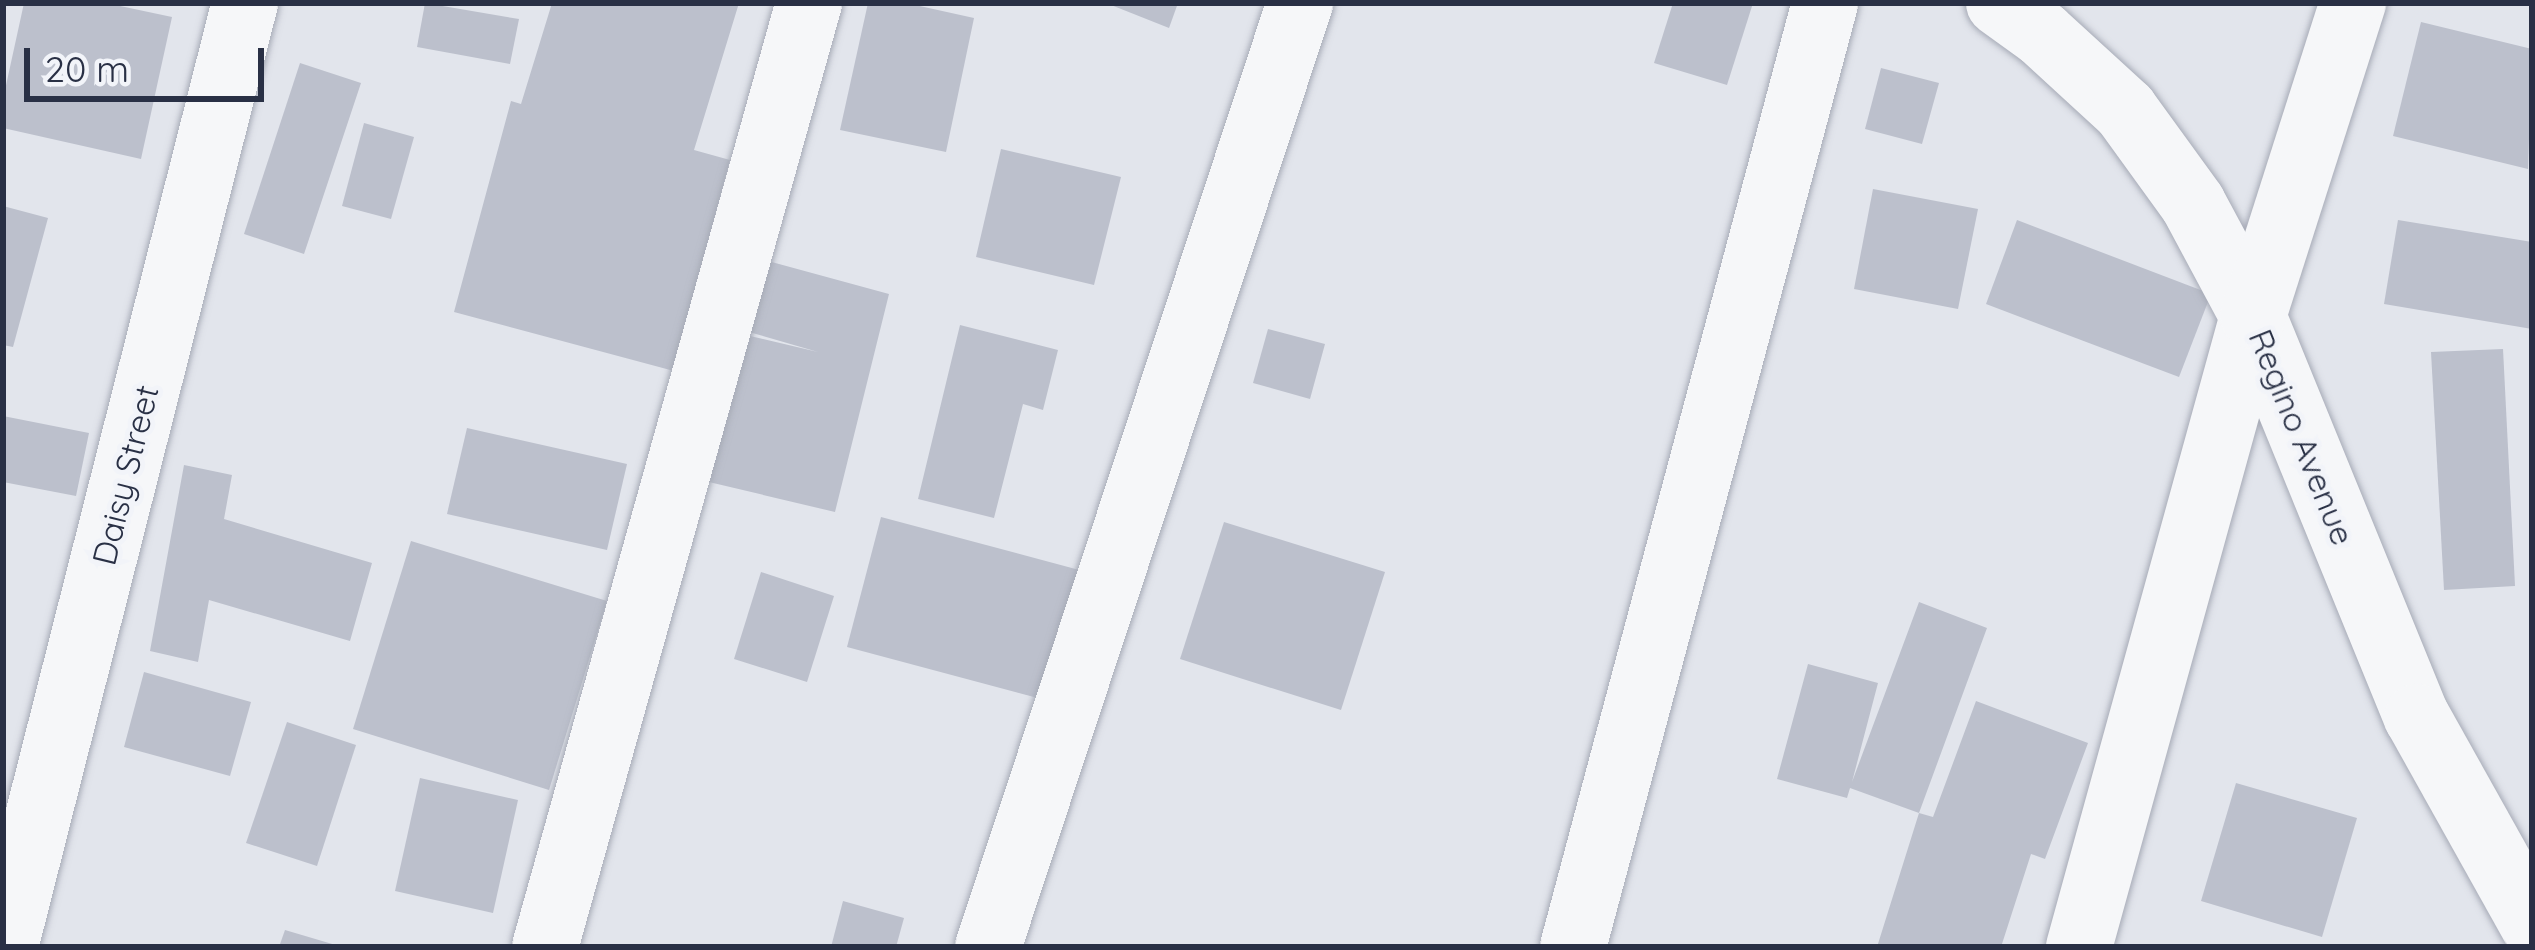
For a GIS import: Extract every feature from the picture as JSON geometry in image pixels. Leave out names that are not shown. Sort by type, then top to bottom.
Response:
[{"type":"street","name":"Daisy Street","points":[[5,947],[245,3]]},
{"type":"street","points":[[545,947],[808,3]]},
{"type":"street","points":[[988,947],[1300,3]]},
{"type":"street","points":[[1573,947],[1825,3]]},
{"type":"street","name":"Regino Avenue","points":[[2000,3],[2042,34],[2125,110],[2193,204],[2253,316],[2417,717],[2532,923]]},
{"type":"street","points":[[2079,947],[2253,316],[2353,3]]},
{"type":"building","points":[[24,3],[106,3],[172,17],[141,159],[3,128],[3,99]]},
{"type":"building","points":[[425,3],[519,19],[510,64],[417,47]]},
{"type":"building","points":[[552,3],[739,3],[694,150],[730,160],[674,371],[454,312],[511,101],[521,104]]},
{"type":"building","points":[[868,3],[906,3],[974,18],[946,152],[840,130]]},
{"type":"building","points":[[1106,3],[1178,3],[1169,28]]},
{"type":"building","points":[[1673,3],[1753,3],[1727,85],[1654,63]]},
{"type":"building","points":[[2421,22],[2532,49],[2528,169],[2393,136]]},
{"type":"building","points":[[300,63],[361,83],[304,254],[244,234]]},
{"type":"building","points":[[1881,68],[1939,83],[1922,144],[1865,129]]},
{"type":"building","points":[[364,123],[414,137],[391,219],[342,206]]},
{"type":"building","points":[[1001,149],[1121,177],[1094,285],[976,257]]},
{"type":"building","points":[[1873,189],[1978,209],[1958,309],[1854,289]]},
{"type":"building","points":[[3,206],[48,218],[13,347],[3,345]]},
{"type":"building","points":[[2017,220],[2211,294],[2179,377],[1986,304]]},
{"type":"building","points":[[2398,220],[2532,242],[2532,329],[2384,304]]},
{"type":"building","points":[[768,261],[889,294],[835,512],[692,478],[729,331],[818,352],[749,332]]},
{"type":"building","points":[[960,325],[1058,350],[1043,410],[1023,404],[994,518],[918,499]]},
{"type":"building","points":[[1268,329],[1325,344],[1310,399],[1253,383]]},
{"type":"building","points":[[2503,349],[2515,586],[2444,590],[2431,352]]},
{"type":"building","points":[[3,416],[89,433],[76,496],[3,482]]},
{"type":"building","points":[[467,428],[627,464],[607,550],[447,514]]},
{"type":"building","points":[[184,465],[232,475],[224,519],[372,563],[350,641],[209,600],[198,662],[150,651]]},
{"type":"building","points":[[881,517],[1083,571],[1049,701],[847,647]]},
{"type":"building","points":[[1224,522],[1385,572],[1341,710],[1180,659]]},
{"type":"building","points":[[411,541],[607,601],[549,790],[353,729]]},
{"type":"building","points":[[761,572],[834,596],[807,682],[734,659]]},
{"type":"building","points":[[1919,602],[1987,628],[1919,813],[1850,788],[1847,798],[1777,779],[1808,664],[1878,683],[1852,782]]},
{"type":"building","points":[[144,672],[251,702],[230,776],[124,747]]},
{"type":"building","points":[[1976,701],[2088,743],[2045,859],[2031,854],[2001,947],[1877,947],[1919,813],[1933,817]]},
{"type":"building","points":[[287,722],[356,745],[317,866],[246,843]]},
{"type":"building","points":[[420,778],[518,800],[493,913],[395,891]]},
{"type":"building","points":[[2236,783],[2357,818],[2322,937],[2201,901]]},
{"type":"building","points":[[843,901],[904,918],[896,947],[831,947]]},
{"type":"building","points":[[285,930],[339,946],[339,947],[279,947]]}]
